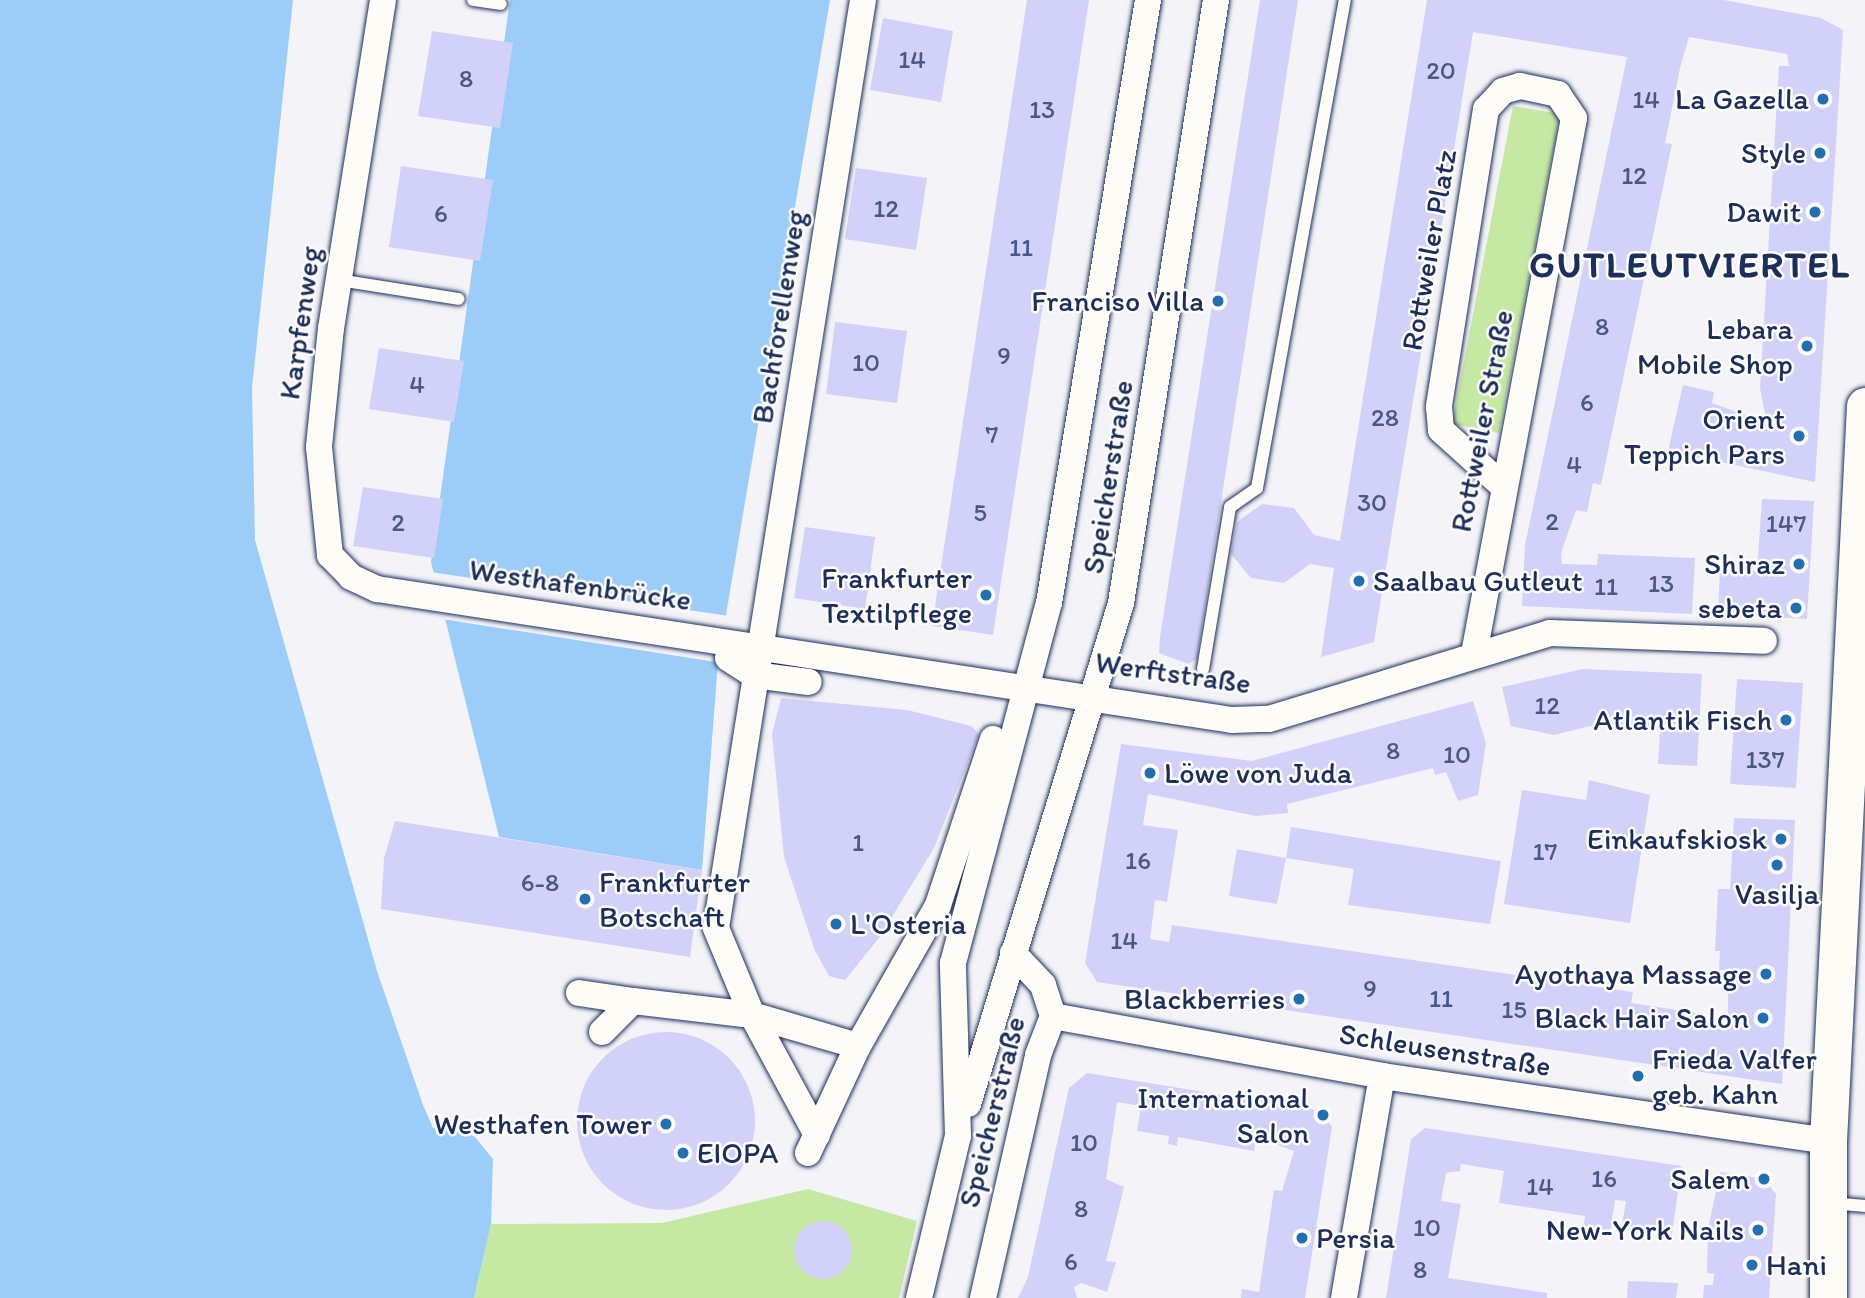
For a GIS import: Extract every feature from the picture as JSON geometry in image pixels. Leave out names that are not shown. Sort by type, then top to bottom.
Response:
[{"type":"main road","points":[[1827,1296],[1828,1141],[1865,406]]},
{"type":"street","name":"Karpfenweg","points":[[383,0],[339,280],[319,447],[320,507],[330,555],[351,577],[420,595]]},
{"type":"street","name":"Bachforellenweg","points":[[858,1046],[813,1144],[752,1015],[716,928],[863,0]]},
{"type":"street","name":"Speicherstraße","points":[[958,1136],[953,963],[1030,684],[1049,603],[1148,0]]},
{"type":"street","name":"Speicherstraße","points":[[958,1136],[1095,696],[1131,549],[1219,6]]},
{"type":"street","name":"Rottweiler Platz","points":[[1503,486],[1467,459],[1441,430],[1439,407],[1486,109],[1503,91],[1520,86],[1559,93],[1574,118]]},
{"type":"street","name":"Rottweiler Straße","points":[[1474,654],[1503,486],[1574,118]]},
{"type":"street","name":"Westhafenbrücke","points":[[420,595],[729,649]]},
{"type":"street","name":"Werftstraße","points":[[729,649],[760,645],[1030,684],[1232,720],[1269,719],[1396,684],[1474,654],[1550,633],[1764,640]]},
{"type":"street","points":[[729,649],[754,675],[808,682]]},
{"type":"street","points":[[579,993],[633,1002],[752,1015],[858,1046],[938,905],[993,739]]},
{"type":"street","name":"Speicherstraße","points":[[982,1298],[1038,1055],[1053,1016],[1043,985],[1013,953]]},
{"type":"street","points":[[602,1032],[633,1002]]},
{"type":"street","name":"Schleusenstraße","points":[[1053,1016],[1382,1076],[1828,1141]]},
{"type":"street","points":[[1344,1298],[1382,1076]]},
{"type":"street","points":[[919,1298],[958,1136]]},
{"type":"lane","points":[[473,0],[501,4]]},
{"type":"lane","points":[[1203,668],[1230,507],[1257,488],[1345,0]]},
{"type":"lane","points":[[339,280],[459,299]]},
{"type":"lane","points":[[1827,1203],[1865,1206]]},
{"type":"green space","points":[[1513,106],[1560,114],[1499,433],[1452,424]]},
{"type":"green space","points":[[808,1189],[917,1221],[899,1298],[474,1298],[491,1224],[662,1223]]},
{"type":"water","points":[[0,0],[293,0],[252,388],[255,540],[377,971],[423,1105],[433,1128],[452,1126],[475,1137],[493,1159],[491,1224],[474,1298],[0,1298]]},
{"type":"water","points":[[510,0],[830,0],[718,662],[702,870],[499,837],[431,562]]},
{"type":"pier","points":[[430,572],[729,616],[722,663],[442,619]]},
{"type":"building","points":[[1027,0],[1089,0],[993,635],[932,626]]},
{"type":"building","points":[[1260,0],[1298,0],[1197,659],[1188,664],[1159,653],[1160,637]]},
{"type":"building","points":[[1427,0],[1724,0],[1821,18],[1843,30],[1815,482],[1668,451],[1683,385],[1714,392],[1712,403],[1767,423],[1760,388],[1779,66],[1789,66],[1787,54],[1689,37],[1680,68],[1665,143],[1672,144],[1601,485],[1593,483],[1587,512],[1576,510],[1561,553],[1562,564],[1597,565],[1598,554],[1695,558],[1692,614],[1522,606],[1525,545],[1627,57],[1473,32],[1374,642],[1321,657],[1334,568],[1310,564],[1284,583],[1251,578],[1231,554],[1237,522],[1262,504],[1294,508],[1314,535],[1340,541]]},
{"type":"building","points":[[883,18],[953,31],[941,102],[870,90]]},
{"type":"building","points":[[432,31],[513,43],[500,128],[418,116]]},
{"type":"building","points":[[401,166],[493,180],[480,261],[389,247]]},
{"type":"building","points":[[856,168],[927,178],[916,250],[845,239]]},
{"type":"building","points":[[835,322],[907,331],[897,403],[826,394]]},
{"type":"building","points":[[379,348],[464,361],[454,422],[369,409]]},
{"type":"building","points":[[363,487],[443,499],[434,558],[353,546]]},
{"type":"building","points":[[1762,499],[1814,501],[1807,619],[1718,614],[1720,569],[1757,571]]},
{"type":"building","points":[[805,527],[875,537],[865,609],[794,598]]},
{"type":"building","points":[[1583,669],[1702,674],[1697,766],[1658,764],[1660,730],[1590,726],[1554,735],[1511,726],[1502,687]]},
{"type":"building","points":[[1737,679],[1803,683],[1796,788],[1730,784]]},
{"type":"building","points":[[781,698],[907,710],[971,726],[979,734],[934,848],[879,938],[845,980],[829,976],[815,951],[784,857],[772,734]]},
{"type":"building","points":[[1473,701],[1486,743],[1478,795],[1458,801],[1446,772],[1435,775],[1433,768],[1287,804],[1288,813],[1256,816],[1148,794],[1143,825],[1178,830],[1167,902],[1155,900],[1150,939],[1169,942],[1172,925],[1633,992],[1631,1003],[1702,1014],[1700,1023],[1728,1027],[1728,970],[1719,970],[1720,951],[1715,951],[1718,889],[1730,889],[1734,818],[1795,820],[1782,1084],[1097,982],[1085,963],[1121,744],[1252,761]]},
{"type":"building","points":[[1589,780],[1650,795],[1630,923],[1504,904],[1522,790],[1586,800]]},
{"type":"building","points":[[395,821],[702,870],[690,957],[381,909],[384,858]]},
{"type":"building","points":[[1291,827],[1501,861],[1490,924],[1348,905],[1354,869],[1286,858]]},
{"type":"building","points":[[1237,849],[1286,858],[1277,904],[1229,896]]},
{"type":"building","name":"Westhafen Tower","points":[[666,1032],[700,1039],[729,1058],[748,1087],[755,1121],[748,1155],[729,1184],[700,1203],[666,1210],[632,1203],[603,1184],[584,1155],[577,1121],[584,1087],[603,1058],[632,1039]]},
{"type":"building","points":[[1087,1073],[1322,1111],[1332,1127],[1305,1298],[1241,1298],[1242,1289],[1259,1292],[1274,1190],[1282,1191],[1294,1151],[1256,1137],[1254,1151],[1178,1137],[1177,1146],[1168,1144],[1169,1136],[1137,1131],[1141,1106],[1117,1102],[1106,1179],[1124,1187],[1106,1261],[1116,1262],[1107,1292],[1081,1283],[1074,1287],[1077,1298],[1018,1298],[1028,1277],[1069,1088]]},
{"type":"building","points":[[1425,1128],[1682,1166],[1672,1233],[1622,1225],[1626,1201],[1615,1200],[1610,1233],[1583,1229],[1585,1216],[1499,1203],[1504,1171],[1461,1164],[1460,1171],[1446,1173],[1441,1201],[1461,1204],[1448,1278],[1547,1293],[1547,1298],[1386,1298],[1411,1139]]},
{"type":"building","points":[[1720,1172],[1764,1179],[1776,1194],[1769,1298],[1703,1298],[1704,1285],[1713,1285],[1714,1274],[1707,1273],[1708,1229]]},
{"type":"building","points":[[823,1221],[844,1229],[852,1250],[844,1271],[823,1279],[802,1271],[794,1250],[802,1229]]},
{"type":"building","points":[[1628,1281],[1678,1283],[1676,1298],[1627,1298]]},
{"type":"place","name":"La Gazella","points":[[1823,99]]},
{"type":"place","name":"Style","points":[[1820,153]]},
{"type":"place","name":"Dawit","points":[[1815,212]]},
{"type":"place","name":"Franciso Villa","points":[[1218,301]]},
{"type":"place","name":"Lebara Mobile Shop","points":[[1807,346]]},
{"type":"place","name":"Orient Teppich Pars","points":[[1799,436]]},
{"type":"place","name":"Shiraz","points":[[1799,564]]},
{"type":"place","name":"Saalbau Gutleut","points":[[1359,581]]},
{"type":"place","name":"Frankfurter Textilpflege","points":[[986,595]]},
{"type":"place","name":"sebeta","points":[[1796,608]]},
{"type":"place","name":"Atlantik Fisch","points":[[1786,720]]},
{"type":"place","name":"Löwe von Juda","points":[[1150,773]]},
{"type":"place","name":"Einkaufskiosk","points":[[1781,839]]},
{"type":"place","name":"Vasilja","points":[[1777,865]]},
{"type":"place","name":"Frankfurter Botschaft","points":[[585,899]]},
{"type":"place","name":"L'Osteria","points":[[836,924]]},
{"type":"place","name":"Ayothaya Massage","points":[[1766,974]]},
{"type":"place","name":"Blackberries","points":[[1299,999]]},
{"type":"place","name":"Black Hair Salon","points":[[1763,1018]]},
{"type":"place","name":"Frieda Valfer geb. Kahn","points":[[1638,1076]]},
{"type":"place","name":"International Salon","points":[[1323,1115]]},
{"type":"place","name":"Westhafen Tower","points":[[666,1124]]},
{"type":"place","name":"EIOPA","points":[[683,1153]]},
{"type":"place","name":"Salem","points":[[1764,1179]]},
{"type":"place","name":"New-York Nails","points":[[1758,1230]]},
{"type":"place","name":"Persia","points":[[1302,1238]]},
{"type":"place","name":"Hani","points":[[1752,1265]]},
{"type":"district","name":"GUTLEUTVIERTEL","points":[[1690,264]]}]
